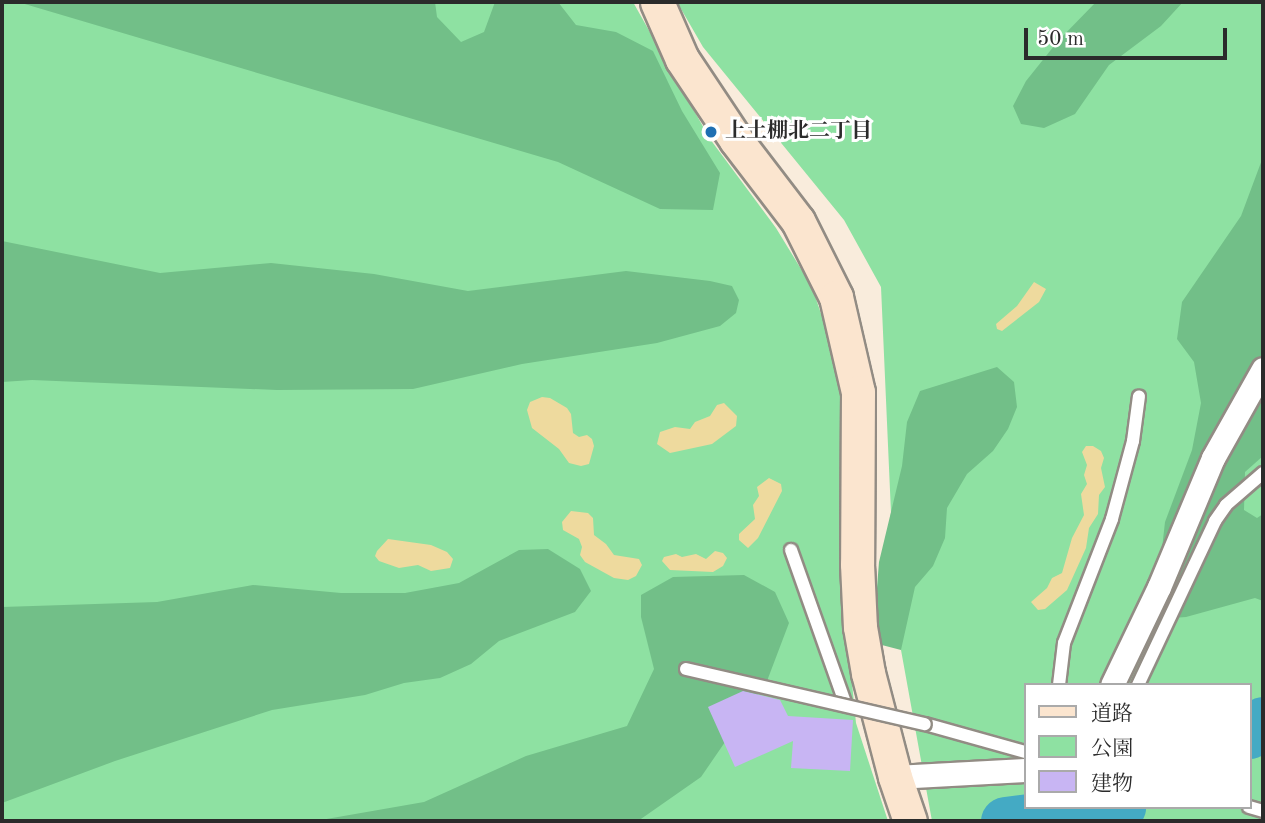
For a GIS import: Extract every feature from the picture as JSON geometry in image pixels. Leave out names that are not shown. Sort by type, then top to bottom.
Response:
[{"type":"street","points":[[657,2],[682,59],[736,140],[798,221],[819,257],[836,297],[858,392],[857,564],[860,627],[868,673],[903,798],[1024,770]]},
{"type":"street","points":[[1113,683],[1159,587],[1213,458],[1263,369]]},
{"type":"lane","points":[[1059,683],[1063,651],[1112,519],[1133,441],[1139,396]]},
{"type":"lane","points":[[1139,683],[1215,521],[1226,505],[1263,474]]},
{"type":"lane","points":[[791,550],[846,705]]},
{"type":"lane","points":[[686,669],[846,705],[1024,752]]},
{"type":"green space","points":[[2,2],[633,2],[710,139],[776,228],[812,287],[838,364],[847,421],[844,603],[856,723],[888,821],[2,821]]},
{"type":"green space","points":[[18,2],[435,2],[437,17],[461,42],[484,32],[495,2],[558,2],[576,25],[616,32],[653,51],[682,111],[720,173],[713,210],[660,209],[558,162]]},
{"type":"green space","points":[[677,2],[1263,2],[1263,821],[932,821],[901,650],[881,584],[891,513],[881,287],[844,220],[703,47]]},
{"type":"green space","points":[[1096,2],[1183,2],[1161,26],[1109,65],[1075,114],[1044,128],[1021,124],[1013,106],[1026,81],[1058,41]]},
{"type":"green space","points":[[1263,157],[1263,456],[1245,472],[1244,510],[1257,518],[1263,514],[1263,601],[1255,598],[1186,617],[1172,618],[1159,611],[1158,584],[1165,522],[1192,450],[1201,403],[1194,362],[1177,339],[1182,302],[1241,216]]},
{"type":"green space","points":[[2,241],[160,273],[271,263],[374,274],[468,291],[626,271],[732,286],[739,300],[736,313],[720,326],[657,343],[522,364],[413,389],[277,390],[32,380],[2,382]]},
{"type":"green space","points":[[997,367],[1014,382],[1017,407],[1008,429],[993,451],[967,474],[947,508],[945,538],[933,566],[915,587],[901,650],[878,644],[867,628],[876,600],[879,562],[902,466],[907,422],[920,391]]},
{"type":"green space","points":[[548,549],[580,569],[591,591],[575,612],[499,641],[471,664],[440,678],[404,683],[365,695],[272,710],[115,761],[2,803],[2,607],[157,602],[253,585],[341,593],[405,593],[459,583],[519,550]]},
{"type":"green space","points":[[744,575],[775,592],[789,623],[767,681],[701,777],[638,821],[315,821],[424,802],[526,756],[627,726],[654,669],[641,617],[641,595],[673,577]]},
{"type":"sand","points":[[1034,282],[1046,289],[1039,302],[1002,331],[997,329],[996,324],[1017,306]]},
{"type":"sand","points":[[542,397],[550,398],[567,408],[571,414],[573,433],[579,437],[587,435],[592,439],[594,446],[589,464],[581,466],[569,463],[559,449],[532,428],[527,410],[530,402]]},
{"type":"sand","points":[[724,403],[737,416],[736,426],[712,444],[670,453],[657,444],[660,432],[675,427],[690,429],[695,422],[710,416],[717,405]]},
{"type":"sand","points":[[1086,446],[1093,446],[1101,451],[1104,458],[1101,468],[1105,487],[1099,495],[1098,514],[1089,528],[1086,548],[1067,590],[1045,609],[1038,610],[1031,602],[1047,588],[1052,578],[1062,573],[1072,538],[1084,515],[1081,494],[1087,484],[1084,475],[1087,465],[1082,452]]},
{"type":"sand","points":[[769,478],[781,484],[782,491],[758,538],[748,548],[739,540],[739,534],[755,519],[753,505],[759,496],[757,487]]},
{"type":"sand","points":[[571,511],[588,513],[593,518],[594,535],[606,544],[614,555],[639,559],[642,565],[636,576],[628,580],[614,578],[585,562],[580,555],[582,547],[579,539],[563,530],[562,522]]},
{"type":"sand","points":[[388,539],[431,545],[447,552],[453,559],[450,568],[431,571],[418,565],[399,568],[379,561],[375,556],[377,551]]},
{"type":"sand","points":[[715,551],[723,553],[727,558],[723,566],[713,572],[670,570],[662,561],[664,557],[676,554],[682,557],[696,554],[706,559]]},
{"type":"building","points":[[743,691],[780,700],[788,716],[853,720],[850,771],[791,768],[793,741],[735,767],[708,707]]},
{"type":"waterway","points":[[1251,732],[1263,721]]},
{"type":"waterway","points":[[1005,821],[1104,809]]},
{"type":"place","name":"上土棚北二丁目","points":[[711,132]]}]
